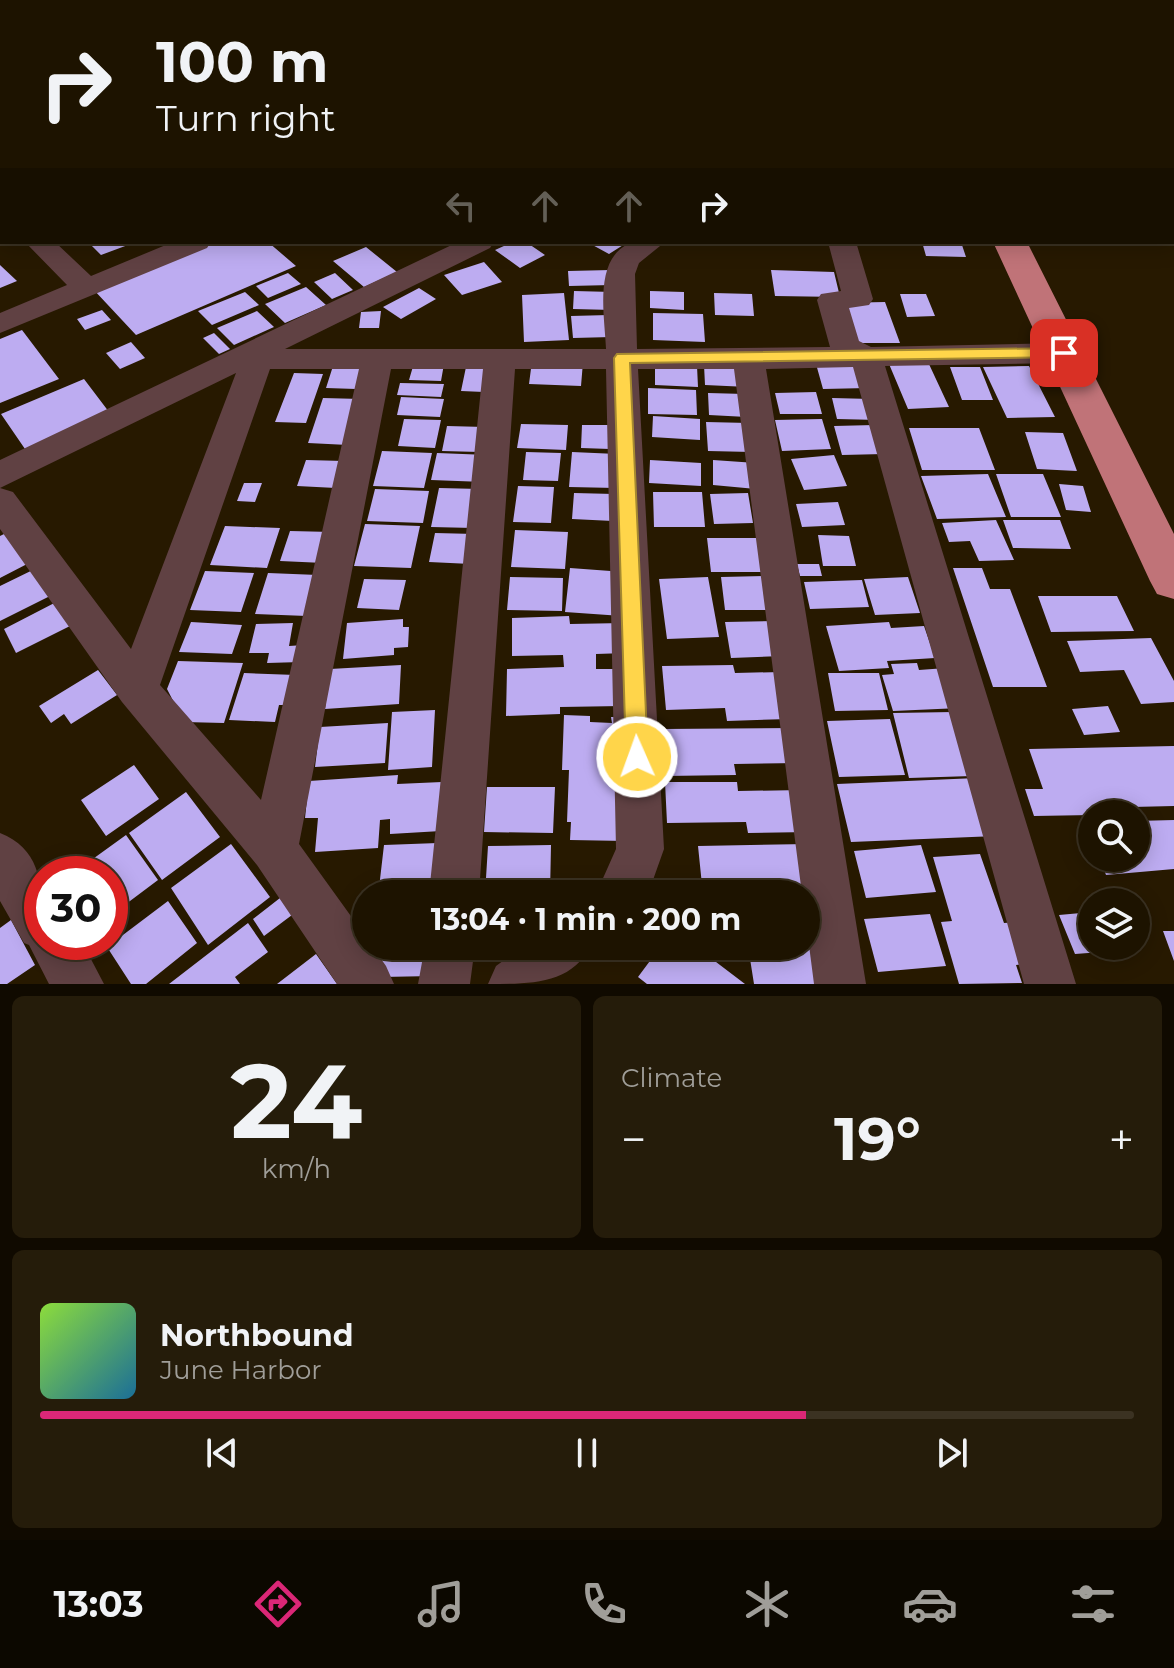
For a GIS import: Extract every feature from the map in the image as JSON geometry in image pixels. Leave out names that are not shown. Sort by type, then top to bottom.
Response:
[{"type":"highway","points":[[1011,244],[1169,565]]},
{"type":"street","points":[[41,244],[87,288]]},
{"type":"street","points":[[0,324],[192,244]]},
{"type":"street","points":[[0,475],[260,354],[476,244]]},
{"type":"street","points":[[629,880],[640,849],[621,266],[627,256],[648,244]]},
{"type":"street","points":[[843,244],[858,299],[832,300],[845,346],[866,357],[1050,984]]},
{"type":"street","points":[[260,354],[377,358],[749,359],[1064,353]]},
{"type":"street","points":[[137,689],[260,354]]},
{"type":"street","points":[[274,849],[377,358]]},
{"type":"street","points":[[455,880],[500,359]]},
{"type":"street","points":[[749,359],[840,984]]},
{"type":"street","points":[[0,501],[137,689],[274,849],[368,984]]},
{"type":"street","points":[[0,856],[24,895]]},
{"type":"street","points":[[64,960],[78,984]]},
{"type":"street","points":[[444,984],[448,960]]},
{"type":"street","points":[[514,984],[547,960]]},
{"type":"building","points":[[90,244],[131,244],[101,255]]},
{"type":"building","points":[[204,244],[270,244],[296,266],[136,335],[93,289]]},
{"type":"building","points":[[508,244],[529,244],[545,255],[520,268],[495,250]]},
{"type":"building","points":[[591,244],[625,244],[609,254]]},
{"type":"building","points":[[923,244],[962,244],[966,257],[926,256]]},
{"type":"building","points":[[366,247],[397,272],[364,287],[333,261]]},
{"type":"building","points":[[484,262],[502,282],[462,295],[444,275]]},
{"type":"building","points":[[0,265],[17,281],[0,288]]},
{"type":"building","points":[[611,270],[612,285],[569,286],[568,271]]},
{"type":"building","points":[[771,270],[834,272],[840,297],[775,296]]},
{"type":"building","points":[[288,273],[301,284],[268,298],[256,286]]},
{"type":"building","points":[[335,273],[353,290],[332,299],[314,282]]},
{"type":"building","points":[[306,287],[326,305],[285,323],[265,304]]},
{"type":"building","points":[[419,288],[436,299],[401,319],[383,307]]},
{"type":"building","points":[[574,291],[613,292],[613,310],[573,309]]},
{"type":"building","points":[[650,291],[684,292],[684,310],[650,308]]},
{"type":"building","points":[[245,292],[259,305],[212,325],[198,311]]},
{"type":"building","points":[[564,293],[569,340],[524,342],[522,295]]},
{"type":"building","points":[[714,293],[752,294],[754,316],[715,315]]},
{"type":"building","points":[[900,294],[926,294],[935,316],[907,317]]},
{"type":"building","points":[[885,302],[900,343],[852,343],[839,303]]},
{"type":"building","points":[[102,310],[111,320],[85,330],[77,319]]},
{"type":"building","points":[[257,311],[274,327],[234,345],[217,328]]},
{"type":"building","points":[[381,311],[379,328],[359,328],[361,312]]},
{"type":"building","points":[[653,313],[703,314],[705,342],[653,340]]},
{"type":"building","points":[[609,315],[612,337],[573,338],[571,316]]},
{"type":"building","points":[[22,330],[59,379],[0,403],[0,339]]},
{"type":"building","points":[[214,333],[230,349],[219,354],[203,338]]},
{"type":"building","points":[[131,342],[145,358],[120,369],[106,353]]},
{"type":"building","points":[[532,361],[583,362],[581,386],[529,384]]},
{"type":"building","points":[[928,362],[949,407],[908,409],[889,364]]},
{"type":"building","points":[[414,363],[444,364],[441,381],[409,380]]},
{"type":"building","points":[[859,363],[868,388],[823,389],[816,364]]},
{"type":"building","points":[[655,365],[697,366],[698,387],[655,385]]},
{"type":"building","points":[[704,365],[746,366],[748,387],[705,385]]},
{"type":"building","points":[[333,366],[363,367],[356,389],[326,388]]},
{"type":"building","points":[[1029,366],[1055,417],[1007,418],[983,367]]},
{"type":"building","points":[[466,367],[488,368],[484,392],[461,391]]},
{"type":"building","points":[[950,367],[980,367],[993,400],[962,400]]},
{"type":"building","points":[[294,373],[323,374],[306,423],[275,422]]},
{"type":"building","points":[[84,379],[109,412],[25,449],[1,414]]},
{"type":"building","points":[[400,383],[444,384],[441,397],[397,395]]},
{"type":"building","points":[[648,388],[696,390],[697,415],[648,414]]},
{"type":"building","points":[[816,392],[822,414],[780,414],[775,393]]},
{"type":"building","points":[[708,393],[745,394],[747,417],[709,415]]},
{"type":"building","points":[[401,397],[444,399],[440,417],[397,415]]},
{"type":"building","points":[[323,398],[361,399],[348,445],[308,443]]},
{"type":"building","points":[[832,398],[872,399],[879,420],[837,419]]},
{"type":"building","points":[[653,416],[700,419],[700,440],[652,437]]},
{"type":"building","points":[[404,419],[441,420],[435,448],[398,446]]},
{"type":"building","points":[[822,419],[831,449],[782,451],[775,420]]},
{"type":"building","points":[[706,422],[749,423],[752,452],[708,451]]},
{"type":"building","points":[[521,424],[568,425],[566,450],[517,448]]},
{"type":"building","points":[[582,425],[612,425],[610,449],[581,448]]},
{"type":"building","points":[[874,425],[884,454],[842,455],[834,426]]},
{"type":"building","points":[[447,426],[485,427],[480,452],[442,451]]},
{"type":"building","points":[[909,428],[979,428],[995,470],[922,470]]},
{"type":"building","points":[[1025,432],[1063,433],[1077,471],[1037,469]]},
{"type":"building","points":[[382,451],[432,453],[424,488],[373,486]]},
{"type":"building","points":[[526,452],[561,453],[558,481],[523,480]]},
{"type":"building","points":[[572,452],[617,454],[616,488],[569,487]]},
{"type":"building","points":[[437,453],[488,455],[484,482],[431,480]]},
{"type":"building","points":[[834,455],[847,486],[804,490],[791,459]]},
{"type":"building","points":[[306,460],[344,461],[336,488],[297,486]]},
{"type":"building","points":[[650,460],[701,463],[701,486],[649,483]]},
{"type":"building","points":[[713,460],[756,463],[756,489],[713,485]]},
{"type":"building","points":[[988,474],[1006,517],[937,519],[921,476]]},
{"type":"building","points":[[996,474],[1043,474],[1061,517],[1011,517]]},
{"type":"building","points":[[244,483],[262,483],[255,502],[237,501]]},
{"type":"building","points":[[1059,484],[1083,486],[1091,512],[1066,510]]},
{"type":"building","points":[[518,486],[554,487],[551,523],[513,522]]},
{"type":"building","points":[[439,488],[480,489],[474,528],[431,527]]},
{"type":"building","points":[[375,489],[429,491],[423,523],[367,521]]},
{"type":"building","points":[[653,492],[702,492],[705,527],[654,527]]},
{"type":"building","points":[[574,493],[614,494],[613,521],[572,519]]},
{"type":"building","points":[[748,493],[753,523],[714,524],[710,494]]},
{"type":"building","points":[[838,502],[845,525],[802,527],[796,504]]},
{"type":"building","points":[[996,520],[1014,560],[979,561],[970,541],[949,542],[942,523]]},
{"type":"building","points":[[1003,520],[1060,520],[1071,549],[1013,548]]},
{"type":"building","points":[[365,524],[420,526],[411,568],[354,566]]},
{"type":"building","points":[[225,526],[280,528],[267,568],[210,565]]},
{"type":"building","points":[[515,530],[568,532],[565,569],[511,567]]},
{"type":"building","points":[[290,531],[332,532],[324,563],[280,561]]},
{"type":"building","points":[[8,532],[29,563],[0,578],[0,536]]},
{"type":"building","points":[[435,533],[475,534],[471,564],[429,562]]},
{"type":"building","points":[[818,535],[849,536],[856,566],[823,566]]},
{"type":"building","points":[[707,538],[759,538],[764,572],[711,572]]},
{"type":"building","points":[[797,564],[819,564],[822,576],[800,576]]},
{"type":"building","points":[[43,565],[58,592],[0,621],[0,586]]},
{"type":"building","points":[[570,568],[624,572],[622,616],[565,612]]},
{"type":"building","points":[[953,568],[982,568],[990,589],[1010,589],[1047,687],[993,687]]},
{"type":"building","points":[[205,571],[254,573],[241,612],[190,610]]},
{"type":"building","points":[[268,573],[318,575],[307,616],[255,614]]},
{"type":"building","points":[[766,576],[771,610],[725,610],[721,577]]},
{"type":"building","points":[[510,577],[563,578],[562,611],[507,610]]},
{"type":"building","points":[[708,577],[719,637],[667,639],[659,579]]},
{"type":"building","points":[[908,577],[920,613],[875,615],[864,579]]},
{"type":"building","points":[[364,579],[406,580],[399,610],[357,608]]},
{"type":"building","points":[[862,580],[869,607],[810,609],[804,582]]},
{"type":"building","points":[[1038,596],[1117,596],[1134,631],[1051,632]]},
{"type":"building","points":[[64,598],[78,622],[16,653],[4,629]]},
{"type":"building","points":[[569,616],[570,624],[624,623],[626,653],[596,654],[596,669],[620,669],[622,706],[560,707],[560,714],[506,716],[507,669],[564,667],[563,655],[512,656],[512,618]]},
{"type":"building","points":[[403,619],[403,627],[409,627],[408,647],[394,648],[394,655],[343,659],[347,623]]},
{"type":"building","points":[[775,621],[782,656],[731,658],[725,622]]},
{"type":"building","points":[[191,622],[242,625],[232,654],[179,652]]},
{"type":"building","points":[[889,622],[891,628],[924,626],[935,658],[887,661],[889,668],[839,671],[826,626]]},
{"type":"building","points":[[293,623],[289,646],[304,645],[301,662],[267,663],[269,653],[249,653],[256,624]]},
{"type":"building","points":[[1151,638],[1174,681],[1174,702],[1141,704],[1124,670],[1080,672],[1067,641]]},
{"type":"building","points":[[178,661],[243,663],[224,723],[184,722],[167,689]]},
{"type":"building","points":[[917,663],[919,670],[946,668],[960,708],[893,711],[882,675],[894,674],[891,664]]},
{"type":"building","points":[[401,665],[399,704],[325,709],[330,669]]},
{"type":"building","points":[[733,665],[735,673],[781,672],[789,719],[727,721],[725,708],[666,710],[662,666]]},
{"type":"building","points":[[98,670],[117,695],[71,724],[64,714],[51,723],[39,706]]},
{"type":"building","points":[[244,673],[296,675],[288,705],[279,705],[275,722],[229,720]]},
{"type":"building","points":[[828,673],[879,673],[888,710],[835,711]]},
{"type":"building","points":[[1108,706],[1120,732],[1084,735],[1072,709]]},
{"type":"building","points":[[435,710],[432,767],[388,770],[392,712]]},
{"type":"building","points":[[953,712],[972,776],[909,778],[893,713]]},
{"type":"building","points":[[564,715],[590,716],[590,722],[612,723],[611,717],[630,717],[626,841],[570,840],[571,822],[567,822],[569,770],[562,770]]},
{"type":"building","points":[[890,719],[905,775],[839,777],[827,721]]},
{"type":"building","points":[[388,723],[385,763],[315,767],[320,727]]},
{"type":"building","points":[[793,728],[799,763],[734,764],[736,775],[665,776],[662,729]]},
{"type":"building","points":[[1174,746],[1174,806],[1150,807],[1150,800],[1078,800],[1078,815],[1034,816],[1025,789],[1043,789],[1029,749]]},
{"type":"building","points":[[134,765],[159,799],[106,836],[81,800]]},
{"type":"building","points":[[398,775],[397,784],[442,782],[441,831],[390,834],[390,819],[380,820],[378,848],[315,852],[318,818],[305,818],[309,781]]},
{"type":"building","points":[[977,778],[996,836],[851,842],[837,784]]},
{"type":"building","points":[[665,782],[737,782],[738,791],[802,790],[809,832],[748,833],[746,822],[667,823]]},
{"type":"building","points":[[487,787],[555,787],[553,833],[484,832]]},
{"type":"building","points":[[186,792],[220,837],[162,880],[129,833]]},
{"type":"building","points":[[1174,820],[1174,869],[1150,871],[1150,821]]},
{"type":"building","points":[[126,835],[158,880],[128,902],[128,856],[97,856]]},
{"type":"building","points":[[438,843],[440,880],[380,880],[384,845]]},
{"type":"building","points":[[231,844],[270,897],[208,945],[171,888]]},
{"type":"building","points":[[808,844],[807,880],[701,880],[698,846]]},
{"type":"building","points":[[551,845],[550,880],[486,880],[488,846]]},
{"type":"building","points":[[921,845],[936,892],[866,898],[854,851]]},
{"type":"building","points":[[980,854],[1004,923],[1019,922],[1033,963],[1016,965],[1022,983],[959,984],[941,922],[952,921],[933,857]]},
{"type":"building","points":[[1105,872],[1140,872],[1106,875]]},
{"type":"building","points":[[280,898],[292,915],[264,936],[253,919]]},
{"type":"building","points":[[168,901],[197,943],[146,984],[131,984],[115,960],[128,960],[128,931]]},
{"type":"building","points":[[1078,913],[1078,954],[1075,954],[1059,915]]},
{"type":"building","points":[[930,914],[946,966],[878,972],[864,919]]},
{"type":"building","points":[[11,920],[24,944],[24,960],[32,960],[35,965],[7,984],[0,984],[0,928]]},
{"type":"building","points":[[248,923],[268,952],[235,977],[240,984],[169,984]]},
{"type":"building","points":[[1163,931],[1174,931],[1174,961]]},
{"type":"building","points":[[820,947],[835,984],[754,984],[750,960],[820,960]]},
{"type":"building","points":[[316,954],[337,984],[277,984]]},
{"type":"building","points":[[382,960],[434,960],[433,976],[381,977]]},
{"type":"building","points":[[651,960],[713,960],[745,984],[647,984],[638,977]]},
{"type":"route","points":[[637,757],[622,358],[749,359],[1064,353]]}]
